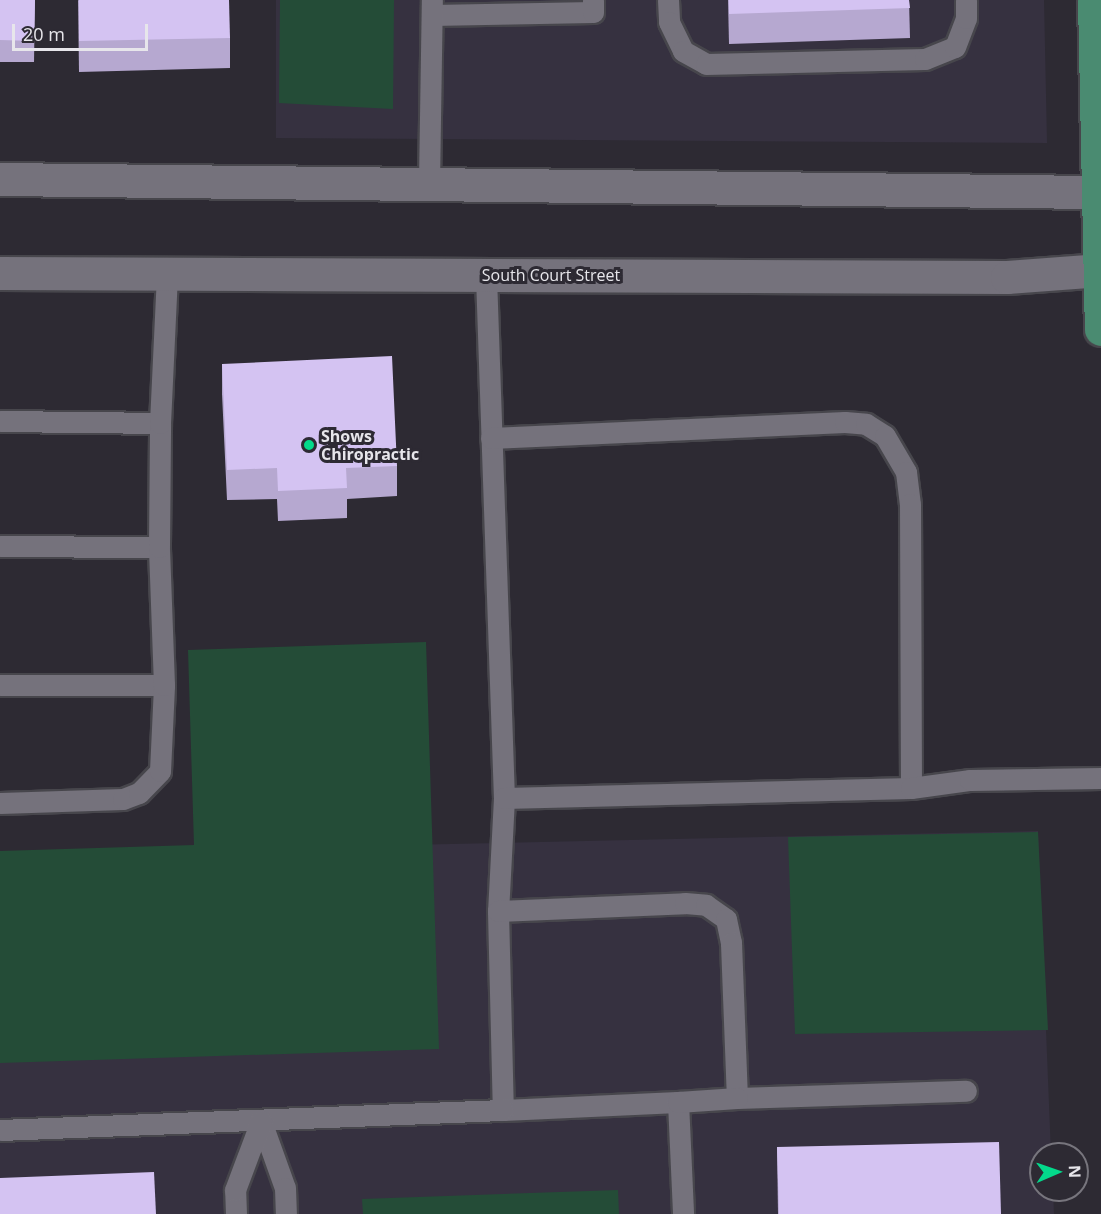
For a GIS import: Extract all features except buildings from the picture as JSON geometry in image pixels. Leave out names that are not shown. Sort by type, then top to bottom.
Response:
[{"type":"main road","points":[[1094,0],[1100,191],[1101,329]]},
{"type":"street","points":[[0,179],[1100,191]]},
{"type":"street","name":"South Court Street","points":[[0,273],[1007,277],[1100,270]]},
{"type":"lane","points":[[429,182],[432,7],[593,12],[592,0]]},
{"type":"lane","points":[[668,0],[669,22],[683,51],[706,64],[925,59],[955,47],[966,18],[966,0]]},
{"type":"lane","points":[[0,803],[123,800],[139,793],[160,771],[164,685],[159,547],[160,423],[166,274]]},
{"type":"lane","points":[[486,276],[504,798],[498,911],[503,1110]]},
{"type":"lane","points":[[0,421],[160,423]]},
{"type":"lane","points":[[491,438],[845,422],[867,424],[885,436],[906,472],[910,504],[911,788]]},
{"type":"lane","points":[[0,546],[159,547]]},
{"type":"lane","points":[[0,685],[164,685]]},
{"type":"lane","points":[[504,798],[911,788],[970,780],[1101,778]]},
{"type":"lane","points":[[498,911],[685,903],[706,905],[726,919],[731,944],[737,1098]]},
{"type":"lane","points":[[0,1130],[261,1121],[737,1098],[966,1091]]},
{"type":"lane","points":[[678,1102],[683,1214]]},
{"type":"lane","points":[[236,1214],[235,1190],[261,1121]]},
{"type":"lane","points":[[261,1121],[285,1188],[286,1214]]},
{"type":"shaded area","points":[[276,0],[1044,0],[1047,143],[276,138]]},
{"type":"shaded area","points":[[1038,831],[1051,1142],[1029,1142],[1029,1202],[1054,1202],[1054,1214],[0,1214],[0,854]]},
{"type":"green space","points":[[280,0],[394,0],[393,109],[279,103]]},
{"type":"green space","points":[[426,642],[439,1049],[0,1063],[0,851],[194,845],[188,650]]},
{"type":"green space","points":[[1038,832],[1048,1030],[795,1034],[788,837]]},
{"type":"green space","points":[[618,1190],[619,1214],[363,1214],[362,1199]]},
{"type":"place","name":"Shows Chiropractic","points":[[309,445]]}]
